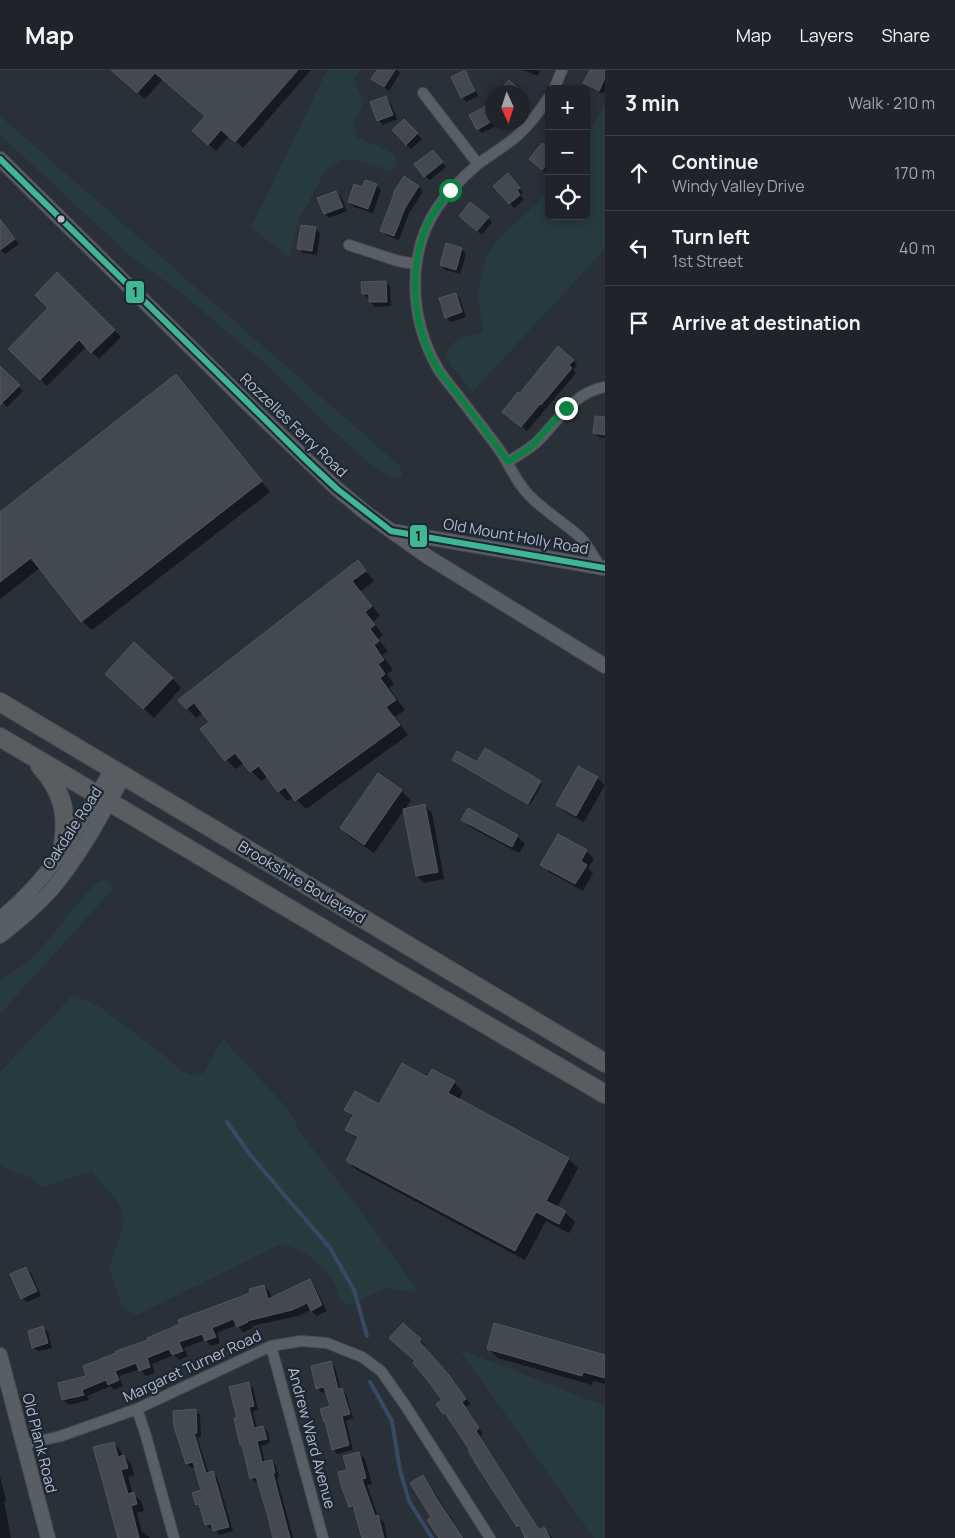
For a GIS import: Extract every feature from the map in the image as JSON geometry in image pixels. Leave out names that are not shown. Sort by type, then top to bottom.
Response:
[{"type":"highway","name":"Brookshire Boulevard","points":[[0,702],[605,1062]]},
{"type":"highway","name":"Brookshire Boulevard","points":[[0,737],[605,1094]]},
{"type":"highway","points":[[29,755],[52,781],[60,794],[65,829],[61,855]]},
{"type":"street","points":[[556,85],[562,70]]},
{"type":"street","points":[[423,93],[478,164]]},
{"type":"street","points":[[545,103],[538,114],[518,135],[478,164],[450,190],[437,208],[428,224],[416,264],[417,308],[421,329],[428,349],[438,368],[508,462],[531,498],[579,537],[588,546],[603,568]]},
{"type":"street","name":"Rozzelles Ferry Road","points":[[0,158],[305,460],[337,489],[428,557],[605,666]]},
{"type":"street","points":[[349,246],[398,261],[416,264]]},
{"type":"street","points":[[508,462],[532,446],[566,408],[580,397],[597,388],[605,387]]},
{"type":"street","name":"Old Mount Holly Road","points":[[391,531],[603,568]]},
{"type":"street","name":"Oakdale Road","points":[[0,936],[20,921],[52,889],[76,857],[118,772]]},
{"type":"street","name":"Oakdale Road","points":[[0,919],[40,882],[103,799]]},
{"type":"street","name":"Margaret Turner Road","points":[[24,1445],[61,1436],[137,1409],[271,1346],[301,1341],[327,1343],[362,1357],[381,1371],[405,1405],[490,1538]]},
{"type":"street","name":"Andrew Ward Avenue","points":[[271,1346],[324,1538]]},
{"type":"street","name":"Old Plank Road","points":[[0,1356],[48,1538]]},
{"type":"street","points":[[137,1409],[174,1538]]},
{"type":"green space","points":[[327,70],[361,70],[354,77],[363,103],[353,123],[357,137],[395,154],[397,165],[390,171],[361,161],[341,160],[326,169],[299,220],[289,257],[251,228]]},
{"type":"green space","points":[[605,104],[605,249],[472,392],[450,364],[446,353],[449,347],[457,340],[466,336],[483,333],[478,291],[486,257],[498,239],[545,194],[545,220],[590,220],[590,132]]},
{"type":"green space","points":[[0,116],[400,466],[403,477],[391,477],[372,466],[263,362],[174,287],[136,261],[0,135]]},
{"type":"green space","points":[[102,880],[111,884],[112,890],[0,1014],[0,981],[33,958],[84,896],[96,883]]},
{"type":"green space","points":[[76,996],[100,1007],[182,1071],[195,1076],[205,1072],[221,1041],[224,1040],[287,1108],[295,1120],[299,1131],[363,1214],[419,1293],[386,1288],[349,1305],[342,1301],[332,1279],[316,1261],[296,1249],[281,1244],[137,1315],[123,1308],[109,1268],[124,1223],[120,1205],[92,1171],[41,1188],[34,1179],[0,1165],[0,1072],[71,997]]},
{"type":"green space","points":[[459,1349],[605,1406],[605,1538],[594,1538]]},
{"type":"building","points":[[111,70],[298,70],[235,142],[221,130],[208,145],[192,131],[205,116],[155,73],[137,93]]},
{"type":"building","points":[[377,70],[395,70],[384,87],[371,79]]},
{"type":"building","points":[[465,70],[475,91],[461,98],[451,77]]},
{"type":"building","points":[[590,70],[605,70],[605,78],[599,91],[583,83]]},
{"type":"building","points":[[509,80],[514,85],[504,85]]},
{"type":"building","points":[[386,96],[393,115],[377,121],[370,102]]},
{"type":"building","points":[[485,106],[485,125],[477,130],[469,115]]},
{"type":"building","points":[[404,119],[418,133],[406,145],[392,130]]},
{"type":"building","points":[[542,143],[545,146],[545,167],[542,170],[529,159]]},
{"type":"building","points":[[433,150],[443,162],[424,177],[414,164]]},
{"type":"building","points":[[508,173],[520,188],[517,190],[520,195],[509,204],[493,186]]},
{"type":"building","points":[[404,176],[419,186],[405,208],[394,236],[380,231],[393,193]]},
{"type":"building","points":[[365,180],[377,184],[368,209],[348,202],[354,184],[362,187]]},
{"type":"building","points":[[336,191],[343,207],[324,214],[317,198]]},
{"type":"building","points":[[470,202],[489,217],[477,231],[459,216]]},
{"type":"building","points":[[0,219],[15,239],[0,250]]},
{"type":"building","points":[[301,225],[316,227],[312,251],[297,249]]},
{"type":"building","points":[[446,243],[462,248],[456,270],[440,265]]},
{"type":"building","points":[[57,272],[115,330],[91,353],[79,340],[40,380],[8,349],[48,308],[35,295]]},
{"type":"building","points":[[386,281],[387,302],[369,302],[369,294],[362,294],[361,282]]},
{"type":"building","points":[[456,293],[462,312],[445,318],[439,298]]},
{"type":"building","points":[[558,346],[574,360],[569,365],[572,368],[521,427],[502,412]]},
{"type":"building","points":[[0,366],[20,385],[0,405]]},
{"type":"building","points":[[176,374],[262,481],[81,622],[31,558],[0,582],[0,512]]},
{"type":"building","points":[[595,416],[605,417],[605,435],[593,433]]},
{"type":"building","points":[[358,560],[366,571],[352,581],[372,606],[365,612],[375,625],[370,629],[379,641],[374,645],[384,660],[378,664],[385,674],[380,678],[396,700],[386,707],[400,725],[295,801],[285,787],[278,792],[259,766],[250,772],[235,753],[225,761],[200,729],[209,722],[194,703],[186,709],[178,700]]},
{"type":"building","points":[[134,642],[173,678],[143,709],[105,674]]},
{"type":"building","points":[[485,748],[541,781],[528,804],[452,760],[457,751],[477,762]]},
{"type":"building","points":[[578,766],[598,777],[576,816],[556,805]]},
{"type":"building","points":[[378,773],[402,790],[364,845],[340,828]]},
{"type":"building","points":[[425,804],[438,872],[416,876],[403,809]]},
{"type":"building","points":[[468,808],[518,835],[512,847],[461,820]]},
{"type":"building","points":[[558,834],[587,850],[581,861],[587,865],[575,884],[540,865]]},
{"type":"building","points":[[402,1063],[427,1077],[432,1069],[455,1081],[448,1093],[569,1158],[546,1201],[566,1211],[559,1224],[536,1212],[515,1251],[346,1161],[358,1137],[345,1130],[353,1115],[344,1110],[355,1091],[379,1104]]},
{"type":"building","points":[[26,1267],[37,1291],[21,1299],[10,1274]]},
{"type":"building","points":[[310,1279],[322,1305],[311,1311],[307,1303],[292,1310],[247,1321],[237,1327],[233,1319],[212,1328],[216,1337],[205,1341],[202,1334],[179,1342],[183,1351],[172,1355],[169,1349],[147,1358],[150,1367],[139,1371],[136,1363],[115,1371],[119,1380],[108,1385],[106,1380],[82,1390],[84,1395],[62,1400],[58,1383],[86,1376],[83,1366],[116,1353],[116,1351],[148,1340],[147,1338],[180,1324],[178,1320],[250,1293],[249,1289],[264,1285],[268,1299]]},
{"type":"building","points":[[403,1323],[421,1339],[419,1341],[449,1375],[466,1399],[462,1402],[479,1428],[476,1431],[539,1530],[544,1527],[550,1538],[524,1538],[519,1525],[517,1527],[479,1469],[469,1449],[445,1413],[443,1414],[436,1404],[442,1400],[413,1363],[415,1361],[389,1338]]},
{"type":"building","points":[[494,1323],[605,1355],[605,1378],[583,1372],[582,1376],[487,1349]]},
{"type":"building","points":[[43,1326],[48,1343],[32,1348],[28,1331]]},
{"type":"building","points":[[331,1361],[338,1389],[342,1388],[350,1414],[342,1416],[349,1445],[332,1450],[320,1409],[330,1406],[324,1387],[316,1389],[311,1366]]},
{"type":"building","points":[[249,1382],[254,1406],[249,1407],[254,1428],[263,1426],[267,1439],[257,1441],[262,1462],[272,1460],[275,1473],[273,1473],[290,1538],[273,1538],[256,1477],[250,1479],[242,1445],[240,1445],[234,1418],[237,1418],[229,1387]]},
{"type":"building","points":[[196,1409],[197,1433],[194,1433],[206,1473],[213,1471],[229,1527],[213,1531],[211,1524],[205,1525],[199,1504],[196,1505],[192,1493],[201,1490],[193,1462],[186,1464],[174,1427],[173,1411]]},
{"type":"building","points":[[114,1442],[118,1457],[124,1455],[128,1468],[121,1470],[128,1494],[134,1492],[137,1504],[131,1506],[139,1538],[118,1538],[93,1447]]},
{"type":"building","points":[[359,1452],[366,1478],[362,1479],[375,1516],[378,1515],[384,1538],[362,1538],[353,1506],[349,1507],[341,1485],[338,1472],[347,1470],[343,1456]]},
{"type":"building","points":[[423,1475],[463,1538],[439,1538],[427,1520],[431,1517],[410,1483]]},
{"type":"waterway","points":[[227,1122],[251,1156],[330,1248],[354,1290],[367,1336]]},
{"type":"waterway","points":[[370,1382],[392,1421],[400,1470],[409,1501],[432,1538]]},
{"type":"transit line","name":"1","points":[[0,159],[305,459],[337,489],[391,531],[605,568]]},
{"type":"route","points":[[450,190],[428,224],[416,264],[415,282],[421,329],[428,349],[438,368],[508,462],[539,440],[566,408]]}]
